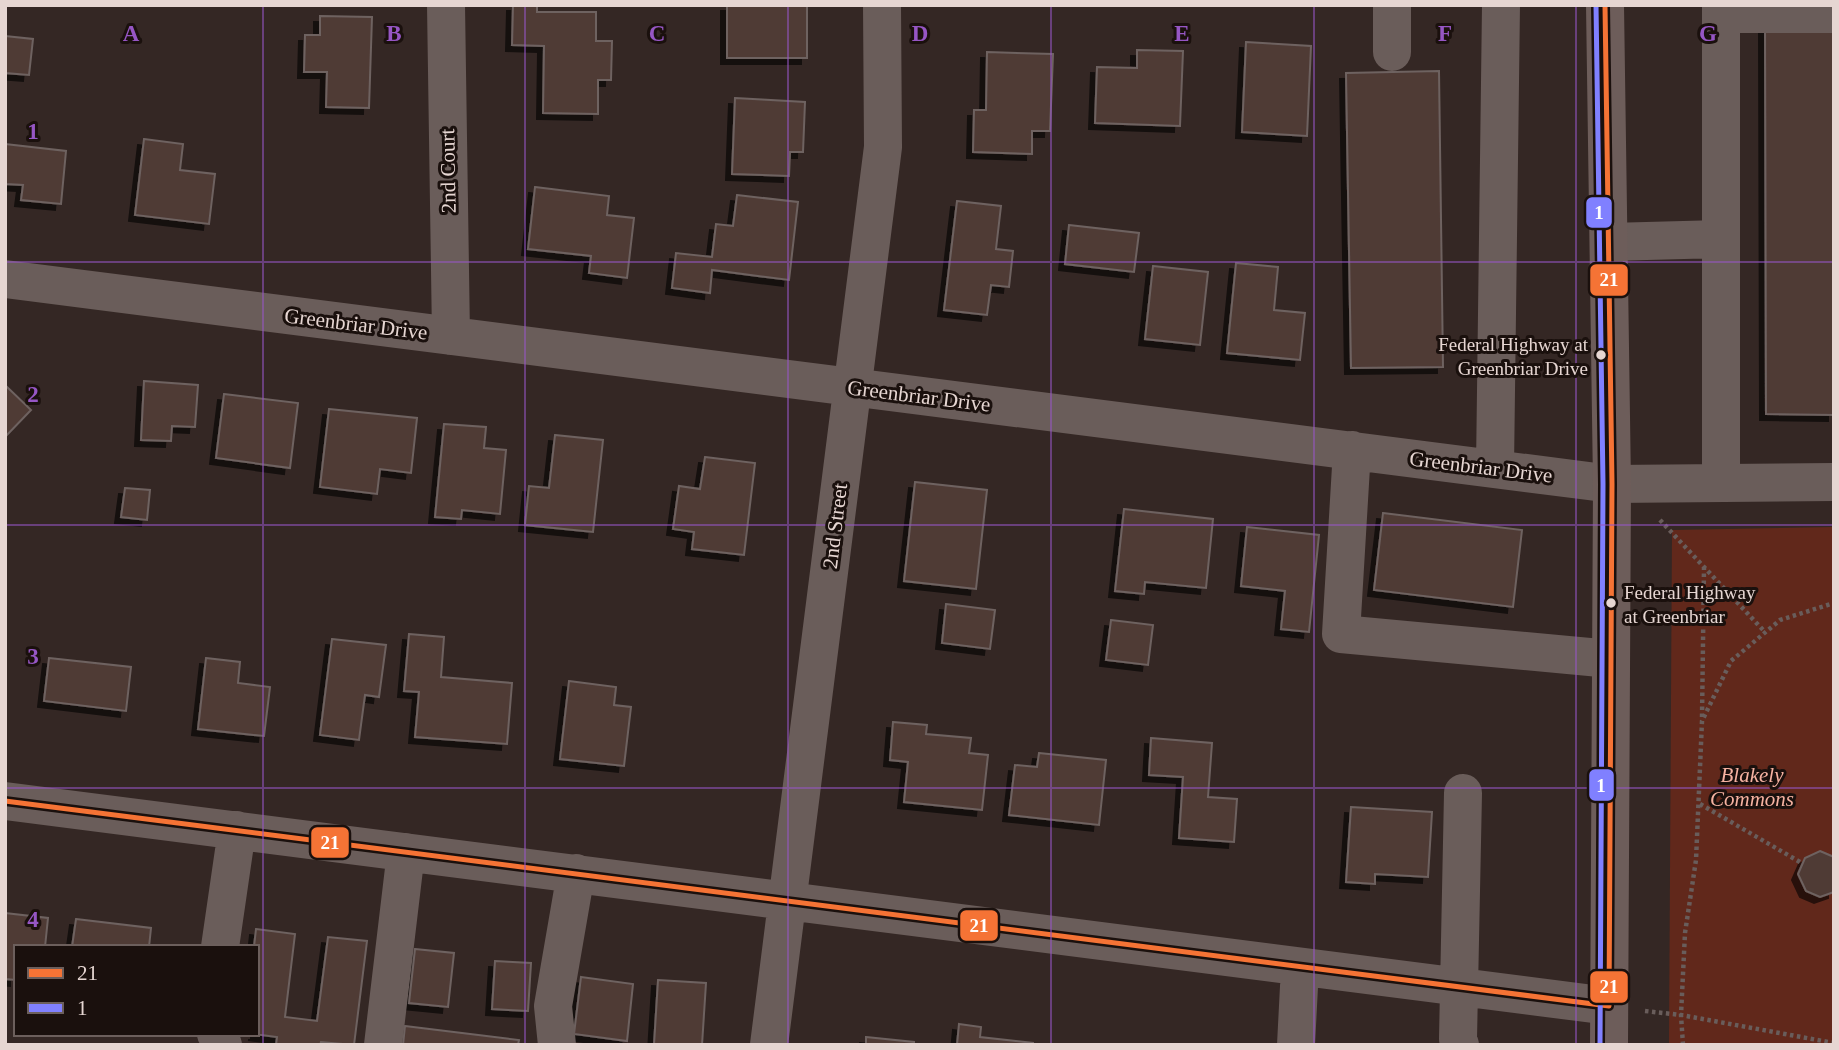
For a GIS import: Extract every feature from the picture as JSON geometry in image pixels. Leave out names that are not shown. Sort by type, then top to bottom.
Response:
[{"type":"main road","points":[[1605,5],[1612,484],[1609,1045]]},
{"type":"street","name":"2nd Court","points":[[446,5],[450,336]]},
{"type":"street","name":"2nd Street","points":[[769,1045],[883,147],[882,5]]},
{"type":"street","points":[[1392,5],[1392,52]]},
{"type":"street","points":[[1495,468],[1502,5]]},
{"type":"street","points":[[1721,483],[1721,10],[1834,14]]},
{"type":"street","points":[[1609,242],[1721,239]]},
{"type":"street","name":"Greenbriar Drive","points":[[5,279],[1612,484],[1834,482]]},
{"type":"street","points":[[1352,450],[1340,634],[1611,659]]},
{"type":"street","points":[[1460,1045],[1463,793]]},
{"type":"street","points":[[5,801],[1609,1006]]},
{"type":"street","points":[[220,945],[237,831]]},
{"type":"street","points":[[383,1045],[406,852]]},
{"type":"street","points":[[557,1045],[553,1006],[576,873]]},
{"type":"street","points":[[1296,1045],[1300,967]]},
{"type":"path","points":[[1659,519],[1764,631]]},
{"type":"path","points":[[1683,1045],[1681,1015],[1685,933],[1696,860],[1700,804],[1704,568]]},
{"type":"path","points":[[1702,721],[1731,661],[1764,631],[1780,620],[1834,604]]},
{"type":"path","points":[[1700,804],[1800,862]]},
{"type":"path","points":[[1609,1006],[1681,1015],[1834,1043]]},
{"type":"green space","name":"Blakely Commons","points":[[1834,527],[1834,1045],[1669,1045],[1672,530]]},
{"type":"building","points":[[513,5],[537,5],[537,12],[596,12],[596,41],[612,41],[611,80],[598,80],[598,114],[543,113],[544,46],[512,45]]},
{"type":"building","points":[[727,5],[807,5],[807,58],[727,58]]},
{"type":"building","points":[[320,16],[372,17],[369,108],[326,107],[327,72],[304,72],[305,35],[320,35]]},
{"type":"building","points":[[1834,23],[1834,415],[1766,414],[1765,24]]},
{"type":"building","points":[[5,36],[33,39],[29,75],[5,73]]},
{"type":"building","points":[[1246,42],[1311,46],[1307,136],[1242,132]]},
{"type":"building","points":[[1137,50],[1183,51],[1180,126],[1095,123],[1097,67],[1137,68]]},
{"type":"building","points":[[987,52],[1053,54],[1050,131],[1032,131],[1032,154],[973,152],[974,110],[986,110]]},
{"type":"building","points":[[1439,71],[1443,367],[1351,368],[1346,73]]},
{"type":"building","points":[[735,98],[805,102],[803,152],[790,152],[789,176],[732,174]]},
{"type":"building","points":[[144,139],[183,144],[180,170],[215,174],[209,224],[135,215]]},
{"type":"building","points":[[5,144],[66,151],[61,204],[21,200],[23,185],[5,184]]},
{"type":"building","points":[[535,187],[609,196],[607,215],[634,218],[627,278],[589,273],[591,256],[528,249]]},
{"type":"building","points":[[737,195],[798,202],[789,280],[712,270],[710,293],[672,288],[676,253],[712,257],[716,224],[733,226]]},
{"type":"building","points":[[957,201],[1001,206],[996,249],[1013,251],[1009,287],[991,285],[987,315],[944,310]]},
{"type":"building","points":[[1069,225],[1139,233],[1134,272],[1065,264]]},
{"type":"building","points":[[1236,263],[1278,267],[1274,310],[1305,313],[1300,360],[1227,353]]},
{"type":"building","points":[[1153,266],[1208,272],[1200,345],[1145,339]]},
{"type":"building","points":[[144,381],[198,385],[195,427],[172,426],[171,441],[141,440]]},
{"type":"building","points":[[5,385],[31,410],[5,437]]},
{"type":"building","points":[[224,394],[298,403],[290,468],[216,458]]},
{"type":"building","points":[[329,409],[417,418],[411,473],[380,469],[377,494],[320,487]]},
{"type":"building","points":[[444,424],[486,427],[484,448],[506,450],[500,514],[462,510],[461,519],[435,517]]},
{"type":"building","points":[[555,435],[603,440],[593,532],[525,525],[529,486],[549,488]]},
{"type":"building","points":[[705,457],[755,463],[744,555],[692,549],[694,532],[673,529],[679,486],[700,489]]},
{"type":"building","points":[[915,482],[987,490],[976,589],[904,581]]},
{"type":"building","points":[[125,488],[150,490],[147,520],[121,517]]},
{"type":"building","points":[[1124,509],[1213,519],[1206,588],[1145,582],[1144,594],[1115,591]]},
{"type":"building","points":[[1383,513],[1522,530],[1513,607],[1374,590]]},
{"type":"building","points":[[1247,527],[1319,535],[1309,632],[1281,629],[1285,591],[1241,586]]},
{"type":"building","points":[[946,604],[995,610],[990,649],[942,643]]},
{"type":"building","points":[[1111,620],[1153,625],[1148,665],[1106,660]]},
{"type":"building","points":[[409,634],[444,637],[441,677],[512,683],[507,744],[415,737],[419,692],[404,691]]},
{"type":"building","points":[[332,639],[386,645],[379,697],[365,695],[359,740],[320,735]]},
{"type":"building","points":[[49,658],[131,667],[126,711],[44,701]]},
{"type":"building","points":[[206,658],[240,662],[238,683],[270,687],[264,736],[198,729]]},
{"type":"building","points":[[569,681],[616,687],[614,705],[631,707],[624,766],[560,759]]},
{"type":"building","points":[[893,722],[927,725],[926,734],[971,738],[969,753],[988,755],[982,810],[904,802],[908,762],[890,760]]},
{"type":"building","points":[[1151,738],[1212,743],[1208,797],[1237,799],[1234,842],[1179,838],[1183,777],[1149,775]]},
{"type":"building","points":[[1039,753],[1106,760],[1099,825],[1009,815],[1015,765],[1037,767]]},
{"type":"building","points":[[1351,807],[1432,812],[1428,877],[1375,874],[1375,884],[1346,882]]},
{"type":"building","points":[[1820,851],[1834,857],[1834,892],[1820,897],[1806,891],[1798,874],[1805,858]]},
{"type":"building","points":[[5,913],[48,918],[45,945],[14,945],[14,980],[5,979]]},
{"type":"building","points":[[76,919],[151,928],[149,945],[72,945]]},
{"type":"building","points":[[256,929],[295,934],[285,1017],[317,1021],[328,937],[367,941],[354,1045],[321,1042],[320,1045],[276,1045],[277,1037],[259,1035],[259,945],[254,945]]},
{"type":"building","points":[[415,949],[454,953],[448,1007],[409,1003]]},
{"type":"building","points":[[495,961],[531,963],[528,1011],[492,1009]]},
{"type":"building","points":[[581,977],[633,984],[627,1041],[574,1034]]},
{"type":"building","points":[[658,980],[706,983],[702,1045],[654,1045]]},
{"type":"building","points":[[959,1024],[981,1027],[980,1037],[1033,1045],[957,1045]]},
{"type":"building","points":[[405,1026],[519,1040],[518,1045],[403,1045]]},
{"type":"building","points":[[866,1037],[914,1042],[914,1045],[866,1045]]},
{"type":"transit line","name":"1","points":[[1596,5],[1603,484],[1600,1045]]},
{"type":"transit line","name":"21","points":[[5,801],[1609,1006],[1612,484],[1605,5]]},
{"type":"place","name":"Federal Highway at Greenbriar Drive","points":[[1601,355]]},
{"type":"place","name":"Federal Highway at Greenbriar","points":[[1611,603]]}]
